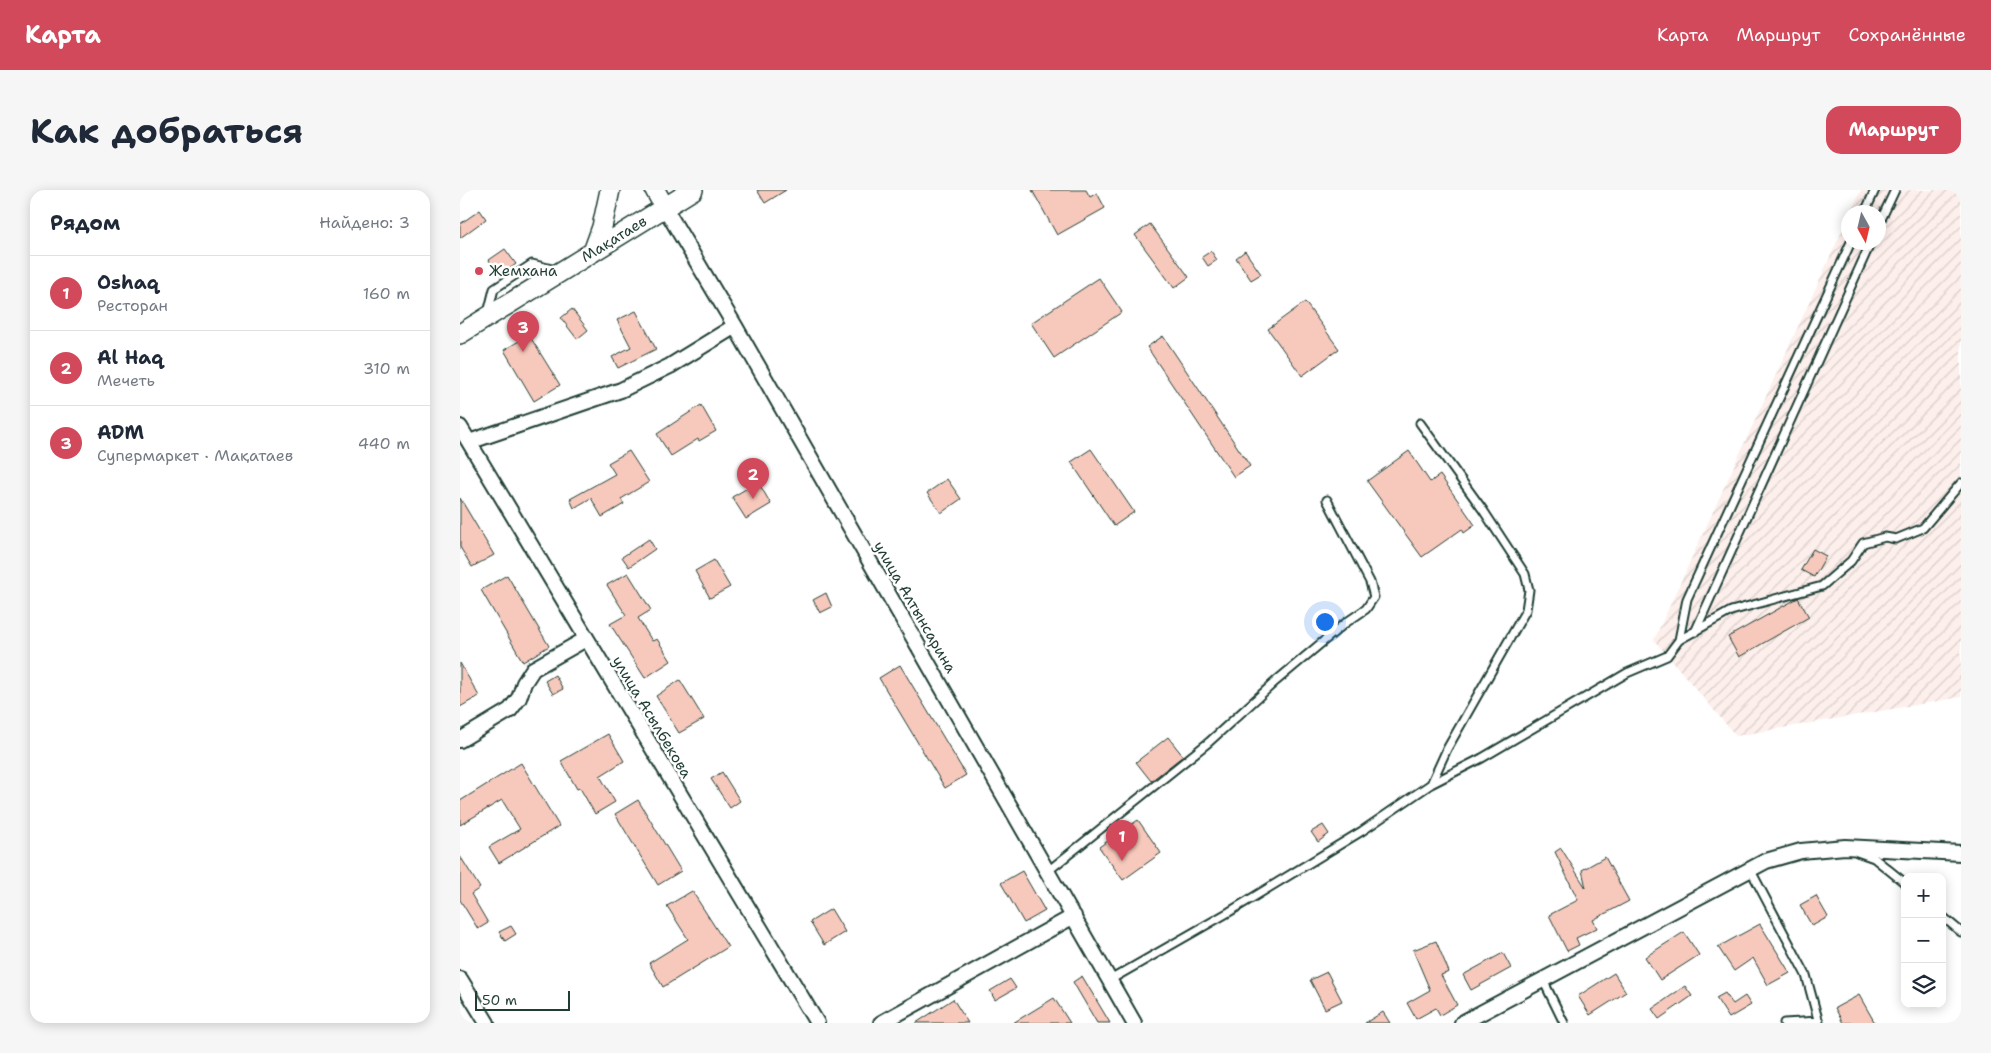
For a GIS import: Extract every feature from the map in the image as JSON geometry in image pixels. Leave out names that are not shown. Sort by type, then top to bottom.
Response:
[{"type":"main road","points":[[592,252],[602,227],[610,190]]},
{"type":"main road","points":[[655,190],[665,208]]},
{"type":"main road","name":"Мақатаев","points":[[460,334],[692,190]]},
{"type":"street","name":"улица Алтынсарина","points":[[665,208],[735,326],[1134,1023]]},
{"type":"street","points":[[469,442],[621,390],[670,366],[735,326]]},
{"type":"street","name":"улица Асылбекова","points":[[460,427],[817,1023]]},
{"type":"street","points":[[460,740],[510,710],[519,698],[524,683],[533,669],[586,639]]},
{"type":"street","points":[[1462,1023],[1766,861],[1802,851],[1845,847],[1961,853]]},
{"type":"street","points":[[881,1023],[1074,916]]},
{"type":"street","points":[[460,979],[487,1023]]},
{"type":"lane","points":[[1868,205],[1875,190]]},
{"type":"lane","points":[[1886,209],[1895,190]]},
{"type":"lane","points":[[1680,640],[1687,599],[1847,250]]},
{"type":"lane","points":[[1695,632],[1867,250]]},
{"type":"lane","points":[[1420,423],[1483,510],[1525,574],[1529,590],[1526,610],[1447,750],[1431,784]]},
{"type":"lane","points":[[1110,980],[1229,912],[1372,825],[1431,784],[1482,758],[1627,673],[1667,656],[1680,640],[1731,611],[1822,586],[1851,561],[1863,543],[1885,537],[1896,540],[1923,528],[1961,483]]},
{"type":"lane","points":[[1048,871],[1209,742],[1344,624],[1366,610],[1374,597],[1370,582],[1326,500]]},
{"type":"lane","points":[[1845,847],[1874,858],[1901,880]]},
{"type":"lane","points":[[1750,869],[1806,975],[1819,1022],[1784,1023]]},
{"type":"lane","points":[[1944,918],[1961,932]]},
{"type":"lane","points":[[1543,980],[1564,1023]]},
{"type":"shaded area","points":[[1861,190],[1961,190],[1961,697],[1736,736],[1654,640],[1841,233],[1841,250],[1886,250],[1886,205],[1854,205]]},
{"type":"building","points":[[757,190],[786,190],[765,203]]},
{"type":"building","points":[[1032,190],[1086,190],[1090,197],[1097,193],[1105,208],[1057,235]]},
{"type":"building","points":[[480,210],[486,219],[460,238],[460,224]]},
{"type":"building","points":[[1150,224],[1189,277],[1174,288],[1135,235]]},
{"type":"building","points":[[505,249],[516,264],[500,276],[489,260]]},
{"type":"building","points":[[1211,251],[1217,260],[1208,266],[1202,257]]},
{"type":"building","points":[[1245,251],[1261,274],[1251,280],[1236,258]]},
{"type":"building","points":[[1099,278],[1122,312],[1054,358],[1031,323]]},
{"type":"building","points":[[1305,302],[1339,349],[1302,376],[1268,329]]},
{"type":"building","points":[[572,309],[588,330],[577,339],[561,318]]},
{"type":"building","points":[[636,311],[656,349],[618,368],[612,357],[631,347],[617,320]]},
{"type":"building","points":[[529,335],[560,385],[534,401],[504,350]]},
{"type":"building","points":[[1163,336],[1250,466],[1234,477],[1147,347]]},
{"type":"building","points":[[701,405],[716,431],[699,441],[698,439],[671,456],[657,434]]},
{"type":"building","points":[[1091,449],[1134,512],[1114,526],[1071,462]]},
{"type":"building","points":[[629,451],[649,482],[621,499],[624,504],[602,517],[591,498],[574,508],[570,499],[615,474],[608,463]]},
{"type":"building","points":[[1409,451],[1430,482],[1440,475],[1475,525],[1464,533],[1462,529],[1422,557],[1367,481]]},
{"type":"building","points":[[947,479],[961,499],[941,513],[927,493]]},
{"type":"building","points":[[758,482],[771,504],[746,519],[732,497]]},
{"type":"building","points":[[460,498],[494,555],[472,567],[460,547]]},
{"type":"building","points":[[649,539],[655,549],[629,567],[622,557]]},
{"type":"building","points":[[1813,549],[1826,556],[1814,577],[1801,570]]},
{"type":"building","points":[[714,560],[730,587],[710,598],[695,571]]},
{"type":"building","points":[[628,573],[651,610],[638,618],[652,641],[657,639],[671,661],[645,678],[610,624],[626,615],[607,585]]},
{"type":"building","points":[[507,575],[549,646],[523,662],[481,590]]},
{"type":"building","points":[[826,593],[832,607],[820,613],[813,600]]},
{"type":"building","points":[[1798,598],[1809,617],[1739,657],[1728,637]]},
{"type":"building","points":[[460,663],[479,696],[460,707]]},
{"type":"building","points":[[900,665],[966,775],[945,788],[879,678]]},
{"type":"building","points":[[555,675],[563,689],[553,694],[545,681]]},
{"type":"building","points":[[680,680],[704,719],[679,733],[656,696]]},
{"type":"building","points":[[608,734],[624,761],[600,776],[615,802],[595,814],[580,788],[577,789],[561,761]]},
{"type":"building","points":[[1168,737],[1183,756],[1151,781],[1136,762]]},
{"type":"building","points":[[521,763],[559,826],[499,863],[489,847],[520,829],[502,800],[460,825],[460,801]]},
{"type":"building","points":[[722,772],[740,801],[730,808],[711,779]]},
{"type":"building","points":[[638,800],[681,871],[658,885],[615,814]]},
{"type":"building","points":[[1138,820],[1161,853],[1123,880],[1099,847]]},
{"type":"building","points":[[1323,825],[1329,834],[1318,842],[1311,832]]},
{"type":"building","points":[[1561,848],[1586,888],[1582,870],[1605,857],[1629,901],[1593,920],[1597,928],[1576,938],[1579,945],[1567,951],[1549,915],[1578,900],[1555,852]]},
{"type":"building","points":[[460,856],[480,888],[471,894],[488,923],[478,929],[460,900]]},
{"type":"building","points":[[1022,871],[1045,911],[1024,923],[1001,883]]},
{"type":"building","points":[[692,891],[728,947],[663,987],[649,963],[688,939],[667,906]]},
{"type":"building","points":[[1816,896],[1828,917],[1812,926],[1800,905]]},
{"type":"building","points":[[831,909],[845,932],[824,945],[810,922]]},
{"type":"building","points":[[1760,924],[1790,973],[1768,985],[1753,958],[1734,971],[1718,947]]},
{"type":"building","points":[[511,926],[516,934],[505,941],[499,932]]},
{"type":"building","points":[[1684,932],[1699,955],[1660,980],[1645,957]]},
{"type":"building","points":[[1436,941],[1449,972],[1441,975],[1457,1005],[1440,1015],[1436,1008],[1416,1019],[1407,1003],[1430,990],[1413,950]]},
{"type":"building","points":[[1503,953],[1511,968],[1471,990],[1463,975]]},
{"type":"building","points":[[1327,972],[1342,1001],[1325,1009],[1310,980]]},
{"type":"building","points":[[1614,973],[1626,992],[1590,1015],[1578,996]]},
{"type":"building","points":[[1082,976],[1110,1023],[1097,1023],[1073,982]]},
{"type":"building","points":[[1010,979],[1016,988],[995,1000],[990,991]]},
{"type":"building","points":[[1685,986],[1692,996],[1659,1019],[1652,1009]]},
{"type":"building","points":[[1725,993],[1733,1004],[1745,996],[1751,1005],[1729,1018],[1716,998]]},
{"type":"building","points":[[1859,995],[1875,1023],[1843,1023],[1835,1008]]},
{"type":"building","points":[[1054,998],[1070,1023],[1013,1023]]},
{"type":"building","points":[[953,999],[968,1023],[916,1023]]},
{"type":"building","points":[[1383,1012],[1390,1023],[1365,1023]]},
{"type":"place","name":"Жемхана","points":[[479,271]]},
{"type":"place","name":"ADM","points":[[523,352]]},
{"type":"place","name":"Al Haq","points":[[753,499]]},
{"type":"place","name":"Oshaq","points":[[1122,861]]}]
